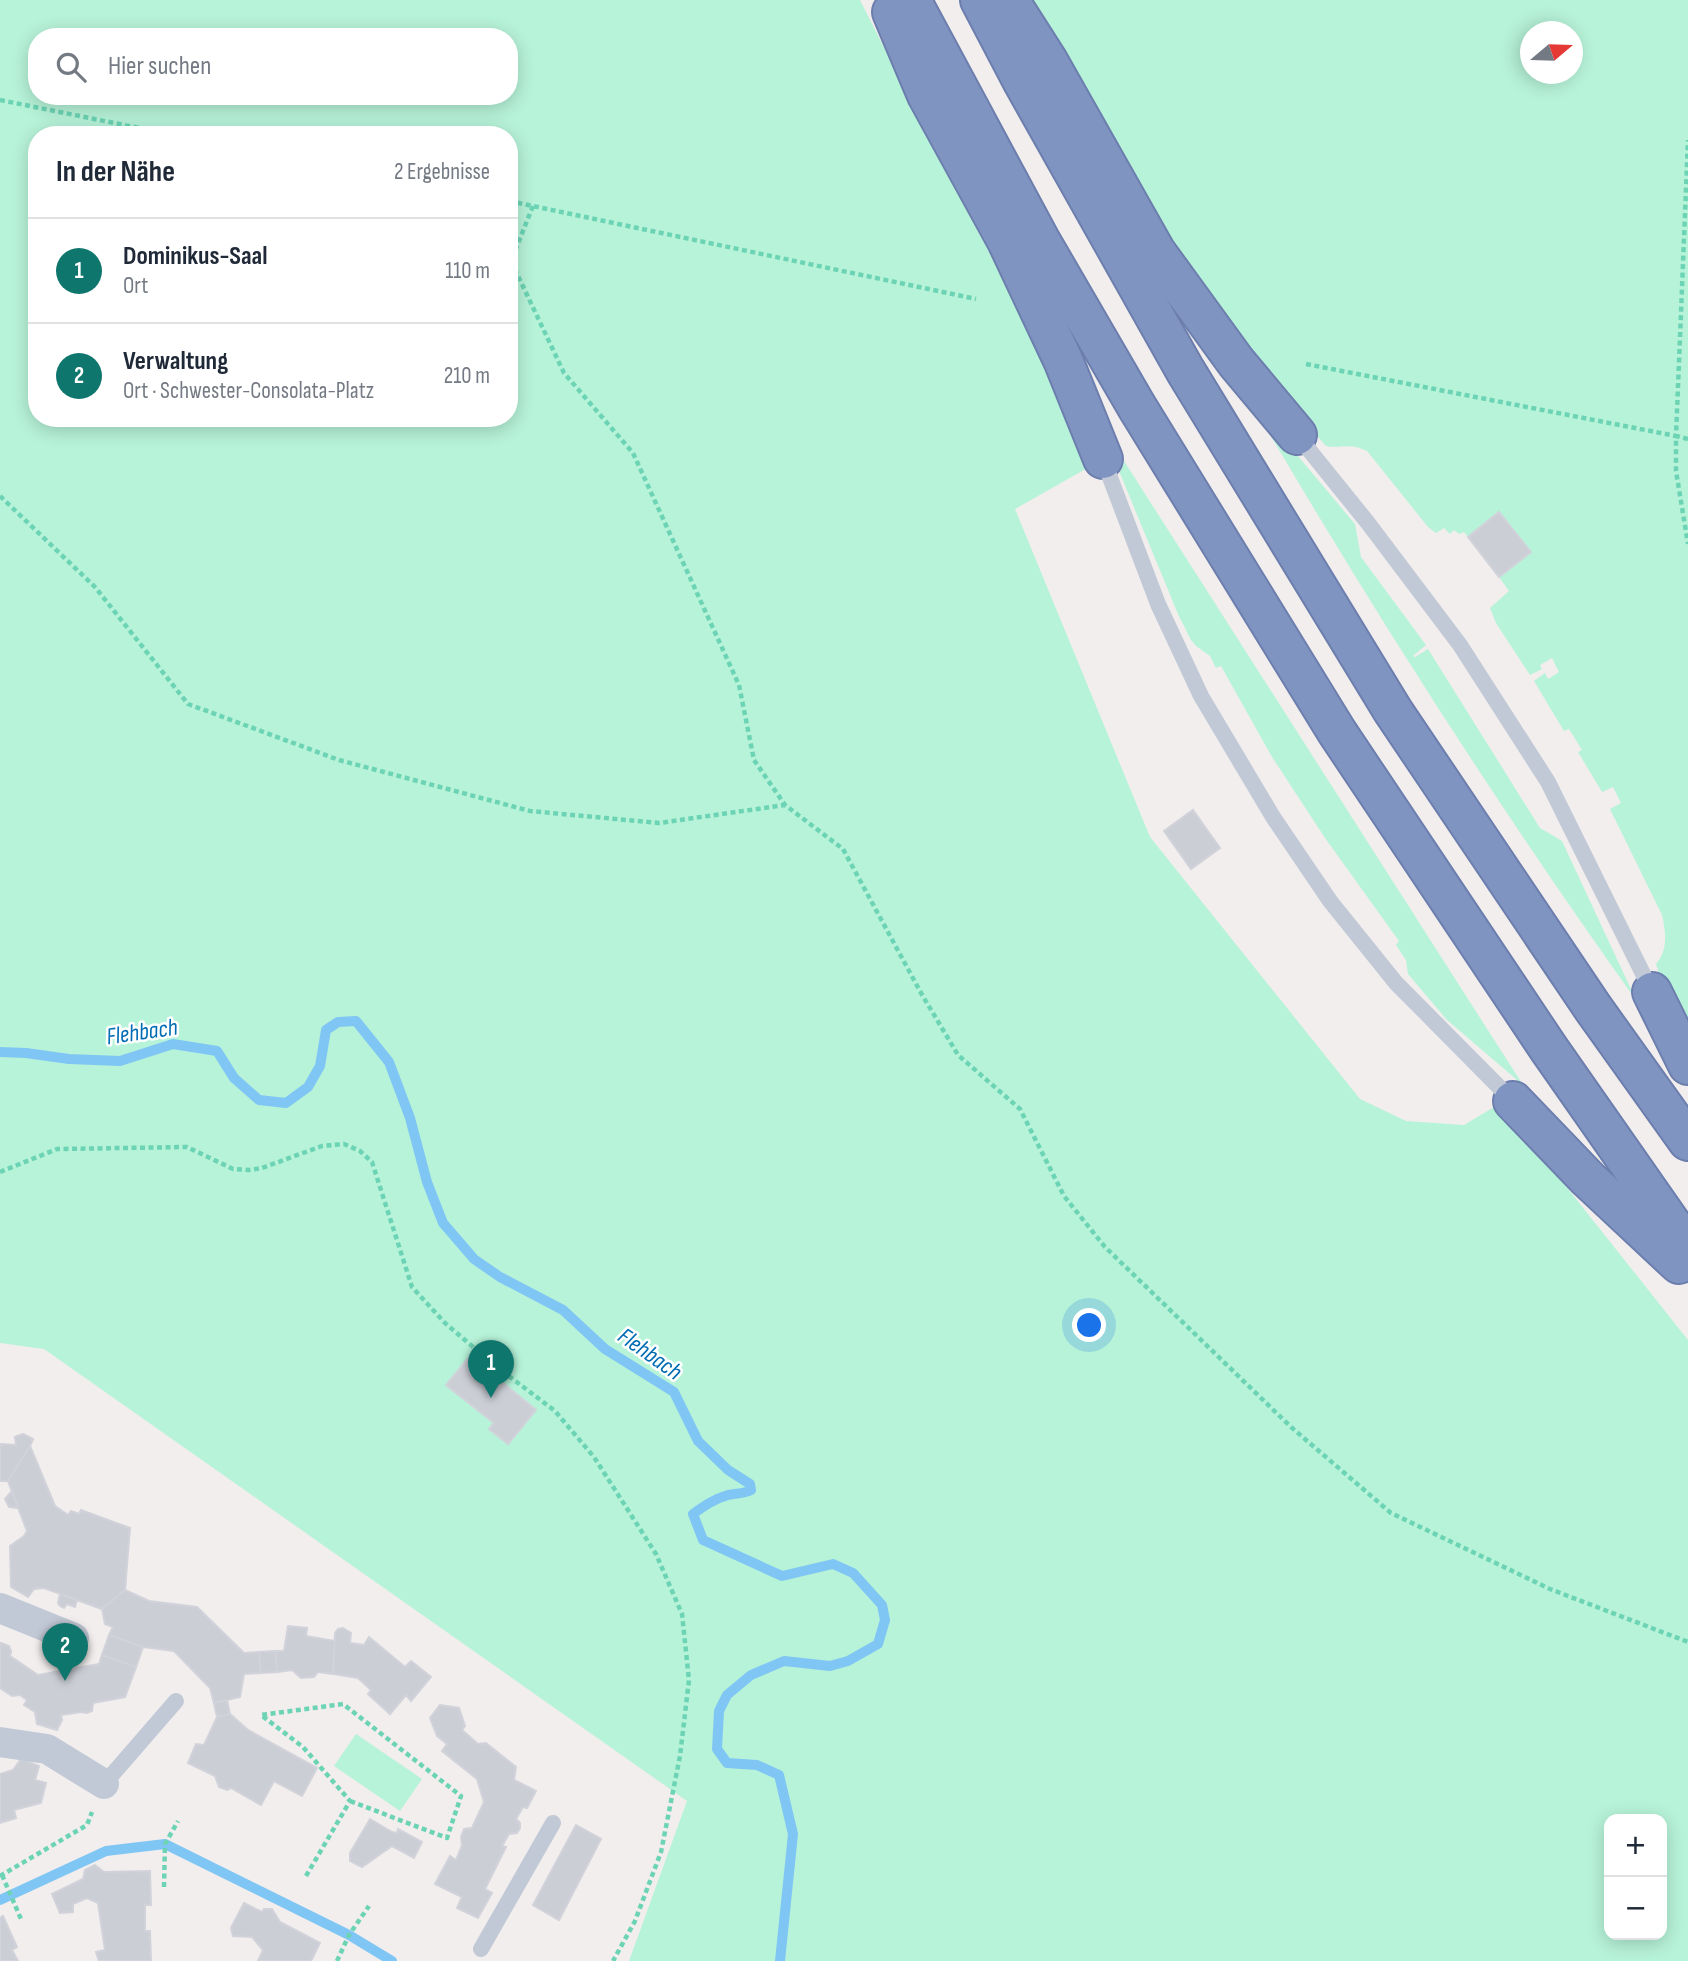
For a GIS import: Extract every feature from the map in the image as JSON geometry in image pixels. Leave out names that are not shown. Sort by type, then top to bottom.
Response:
[{"type":"highway","points":[[888,0],[927,95],[1013,253],[1063,360],[1103,459]]},
{"type":"highway","points":[[911,0],[1047,252],[1137,407],[1337,732],[1549,1049],[1688,1248]]},
{"type":"highway","points":[[980,0],[1023,82],[1185,370],[1393,711],[1593,1008],[1688,1141]]},
{"type":"highway","points":[[1009,0],[1048,61],[1156,252],[1236,362],[1297,435]]},
{"type":"highway","points":[[1652,992],[1688,1065]]},
{"type":"highway","points":[[1513,1101],[1587,1178],[1688,1273]]},
{"type":"street","points":[[0,1608],[74,1638]]},
{"type":"street","points":[[0,1742],[47,1749],[104,1784]]},
{"type":"lane","points":[[1297,435],[1368,523],[1460,645],[1548,782],[1652,992]]},
{"type":"lane","points":[[1103,459],[1158,604],[1201,696],[1273,817],[1330,901],[1396,983],[1513,1101]]},
{"type":"lane","points":[[104,1784],[176,1701]]},
{"type":"lane","points":[[481,1949],[553,1823]]},
{"type":"path","points":[[0,100],[129,126]]},
{"type":"path","points":[[1688,140],[1675,471],[1688,544]]},
{"type":"path","points":[[518,203],[976,299]]},
{"type":"path","points":[[518,245],[533,206]]},
{"type":"path","points":[[518,274],[564,373],[633,453],[739,685],[754,760],[785,805],[843,849],[958,1055],[1020,1109],[1064,1196],[1105,1247],[1291,1427],[1391,1513],[1550,1588],[1688,1642]]},
{"type":"path","points":[[1306,364],[1688,439]]},
{"type":"path","points":[[0,496],[95,587],[188,704],[339,760],[530,811],[659,823],[785,805]]},
{"type":"path","points":[[0,1172],[57,1149],[187,1147],[233,1169],[249,1170],[262,1168],[322,1146],[344,1144],[360,1152],[372,1163],[412,1287],[445,1323],[555,1411],[594,1458],[656,1554],[682,1614],[689,1680],[680,1756],[661,1852],[635,1921],[613,1961]]},
{"type":"path","points":[[344,1704],[461,1796],[447,1838],[350,1801],[303,1747],[261,1715],[344,1704]]},
{"type":"path","points":[[21,1919],[1,1875],[87,1825],[104,1784]]},
{"type":"path","points":[[306,1876],[350,1801]]},
{"type":"path","points":[[164,1887],[165,1844],[178,1821]]},
{"type":"path","points":[[337,1961],[349,1935],[369,1906]]},
{"type":"green space","points":[[0,0],[860,0],[904,87],[1108,436],[1523,1085],[1447,1020],[1408,974],[1406,960],[1396,945],[1399,941],[1325,838],[1272,757],[1221,666],[1216,668],[1210,656],[1191,640],[1112,454],[1015,509],[1150,837],[1360,1099],[1406,1121],[1464,1125],[1494,1107],[1507,1112],[1688,1340],[1688,1961],[629,1961],[687,1801],[44,1349],[0,1343]]},
{"type":"green space","points":[[1031,0],[1688,0],[1688,1037],[1666,994],[1656,964],[1663,953],[1665,941],[1662,915],[1610,809],[1621,803],[1613,787],[1602,792],[1578,752],[1582,750],[1569,729],[1564,731],[1534,681],[1545,673],[1548,679],[1559,672],[1552,658],[1540,665],[1542,669],[1530,675],[1496,623],[1490,608],[1509,591],[1499,577],[1530,552],[1499,513],[1468,537],[1464,532],[1459,534],[1454,530],[1450,534],[1444,528],[1436,533],[1428,527],[1367,451],[1350,446],[1326,446],[1262,374],[1195,285]]},
{"type":"green space","points":[[1282,437],[1355,524],[1361,557],[1426,645],[1413,656],[1428,649],[1540,828],[1562,841],[1636,1000],[1493,793],[1358,581],[1272,438]]},
{"type":"green space","points":[[356,1734],[422,1779],[400,1811],[334,1766]]},
{"type":"building","points":[[1499,512],[1531,552],[1499,577],[1468,537]]},
{"type":"building","points":[[1193,810],[1220,848],[1191,869],[1164,831]]},
{"type":"building","points":[[470,1356],[536,1410],[508,1444],[489,1429],[494,1423],[446,1385]]},
{"type":"building","points":[[23,1434],[33,1439],[30,1446],[8,1481],[0,1481],[0,1444],[16,1445],[15,1437]]},
{"type":"building","points":[[30,1446],[55,1506],[68,1515],[71,1511],[79,1514],[81,1510],[130,1528],[125,1590],[102,1609],[44,1588],[34,1589],[28,1597],[11,1587],[10,1546],[27,1531],[8,1481]]},
{"type":"building","points":[[12,1491],[18,1508],[9,1507],[5,1499]]},
{"type":"building","points":[[125,1590],[149,1601],[197,1607],[244,1653],[259,1652],[261,1673],[244,1674],[240,1697],[214,1703],[210,1688],[174,1651],[143,1647],[109,1635],[113,1627],[105,1624],[102,1609]]},
{"type":"building","points":[[60,1594],[77,1600],[75,1607],[67,1604],[64,1608],[60,1606]]},
{"type":"building","points":[[288,1626],[307,1628],[306,1636],[335,1641],[333,1674],[318,1672],[314,1677],[301,1678],[292,1670],[277,1672],[275,1651],[284,1651]]},
{"type":"building","points":[[343,1628],[351,1633],[350,1643],[364,1645],[369,1637],[405,1667],[411,1661],[431,1677],[411,1701],[406,1695],[390,1714],[368,1694],[371,1690],[358,1678],[333,1674],[335,1633]]},
{"type":"building","points":[[109,1635],[143,1647],[136,1667],[102,1655]]},
{"type":"building","points":[[1,1643],[9,1646],[10,1656],[38,1675],[99,1664],[102,1655],[136,1667],[125,1697],[93,1703],[92,1711],[87,1713],[61,1715],[62,1720],[57,1730],[37,1724],[35,1712],[24,1705],[27,1700],[20,1695],[12,1696],[0,1688]]},
{"type":"building","points":[[275,1651],[277,1672],[261,1673],[259,1652]]},
{"type":"building","points":[[227,1700],[230,1714],[217,1717],[214,1703]]},
{"type":"building","points":[[440,1705],[459,1708],[465,1726],[462,1730],[478,1744],[486,1743],[516,1767],[514,1780],[536,1791],[527,1808],[523,1807],[516,1819],[520,1823],[517,1833],[509,1834],[502,1846],[506,1847],[485,1889],[492,1893],[478,1918],[457,1908],[462,1897],[435,1884],[450,1856],[456,1860],[464,1829],[472,1828],[484,1802],[477,1779],[442,1751],[447,1744],[437,1736],[430,1718]]},
{"type":"building","points":[[230,1714],[248,1730],[317,1768],[302,1796],[274,1781],[261,1805],[231,1788],[227,1790],[219,1787],[215,1776],[188,1763],[196,1744],[204,1745],[217,1717]]},
{"type":"building","points":[[21,1759],[39,1766],[35,1780],[46,1783],[41,1803],[14,1810],[16,1818],[0,1823],[0,1774],[13,1770]]},
{"type":"building","points":[[370,1819],[392,1832],[397,1833],[398,1829],[422,1842],[414,1858],[392,1846],[362,1867],[350,1861],[350,1853]]},
{"type":"building","points":[[576,1825],[601,1839],[559,1920],[533,1905]]},
{"type":"building","points":[[95,1865],[104,1872],[150,1871],[151,1905],[145,1905],[145,1931],[150,1931],[151,1961],[99,1961],[96,1952],[105,1950],[98,1903],[87,1898],[73,1904],[73,1912],[60,1913],[52,1894],[83,1879],[85,1870]]},
{"type":"building","points":[[244,1903],[262,1912],[264,1909],[272,1909],[280,1922],[320,1943],[311,1961],[258,1961],[263,1950],[252,1937],[233,1936],[231,1928]]},
{"type":"building","points":[[3,1916],[17,1947],[12,1950],[18,1961],[0,1961],[0,1918]]},
{"type":"waterway","name":"Flehbach","points":[[0,1052],[120,1061],[173,1044],[217,1051],[234,1078],[259,1100],[286,1103],[308,1087],[320,1066],[326,1030],[338,1022],[356,1021],[389,1062],[410,1118],[427,1182],[443,1223],[474,1259],[500,1277],[563,1310],[605,1349],[674,1392],[698,1441],[728,1470],[750,1484],[751,1490],[718,1499],[693,1514],[703,1540],[782,1576],[833,1564],[853,1573],[882,1605],[885,1620],[878,1644],[848,1661],[830,1666],[784,1661],[751,1675],[727,1695],[719,1711],[717,1749],[727,1763],[757,1765],[779,1775],[793,1834],[780,1961]]},
{"type":"waterway","points":[[0,1900],[106,1851],[165,1844],[349,1935],[392,1961]]},
{"type":"place","name":"Dominikus-Saal","points":[[491,1398]]},
{"type":"place","name":"Verwaltung","points":[[65,1681]]}]
